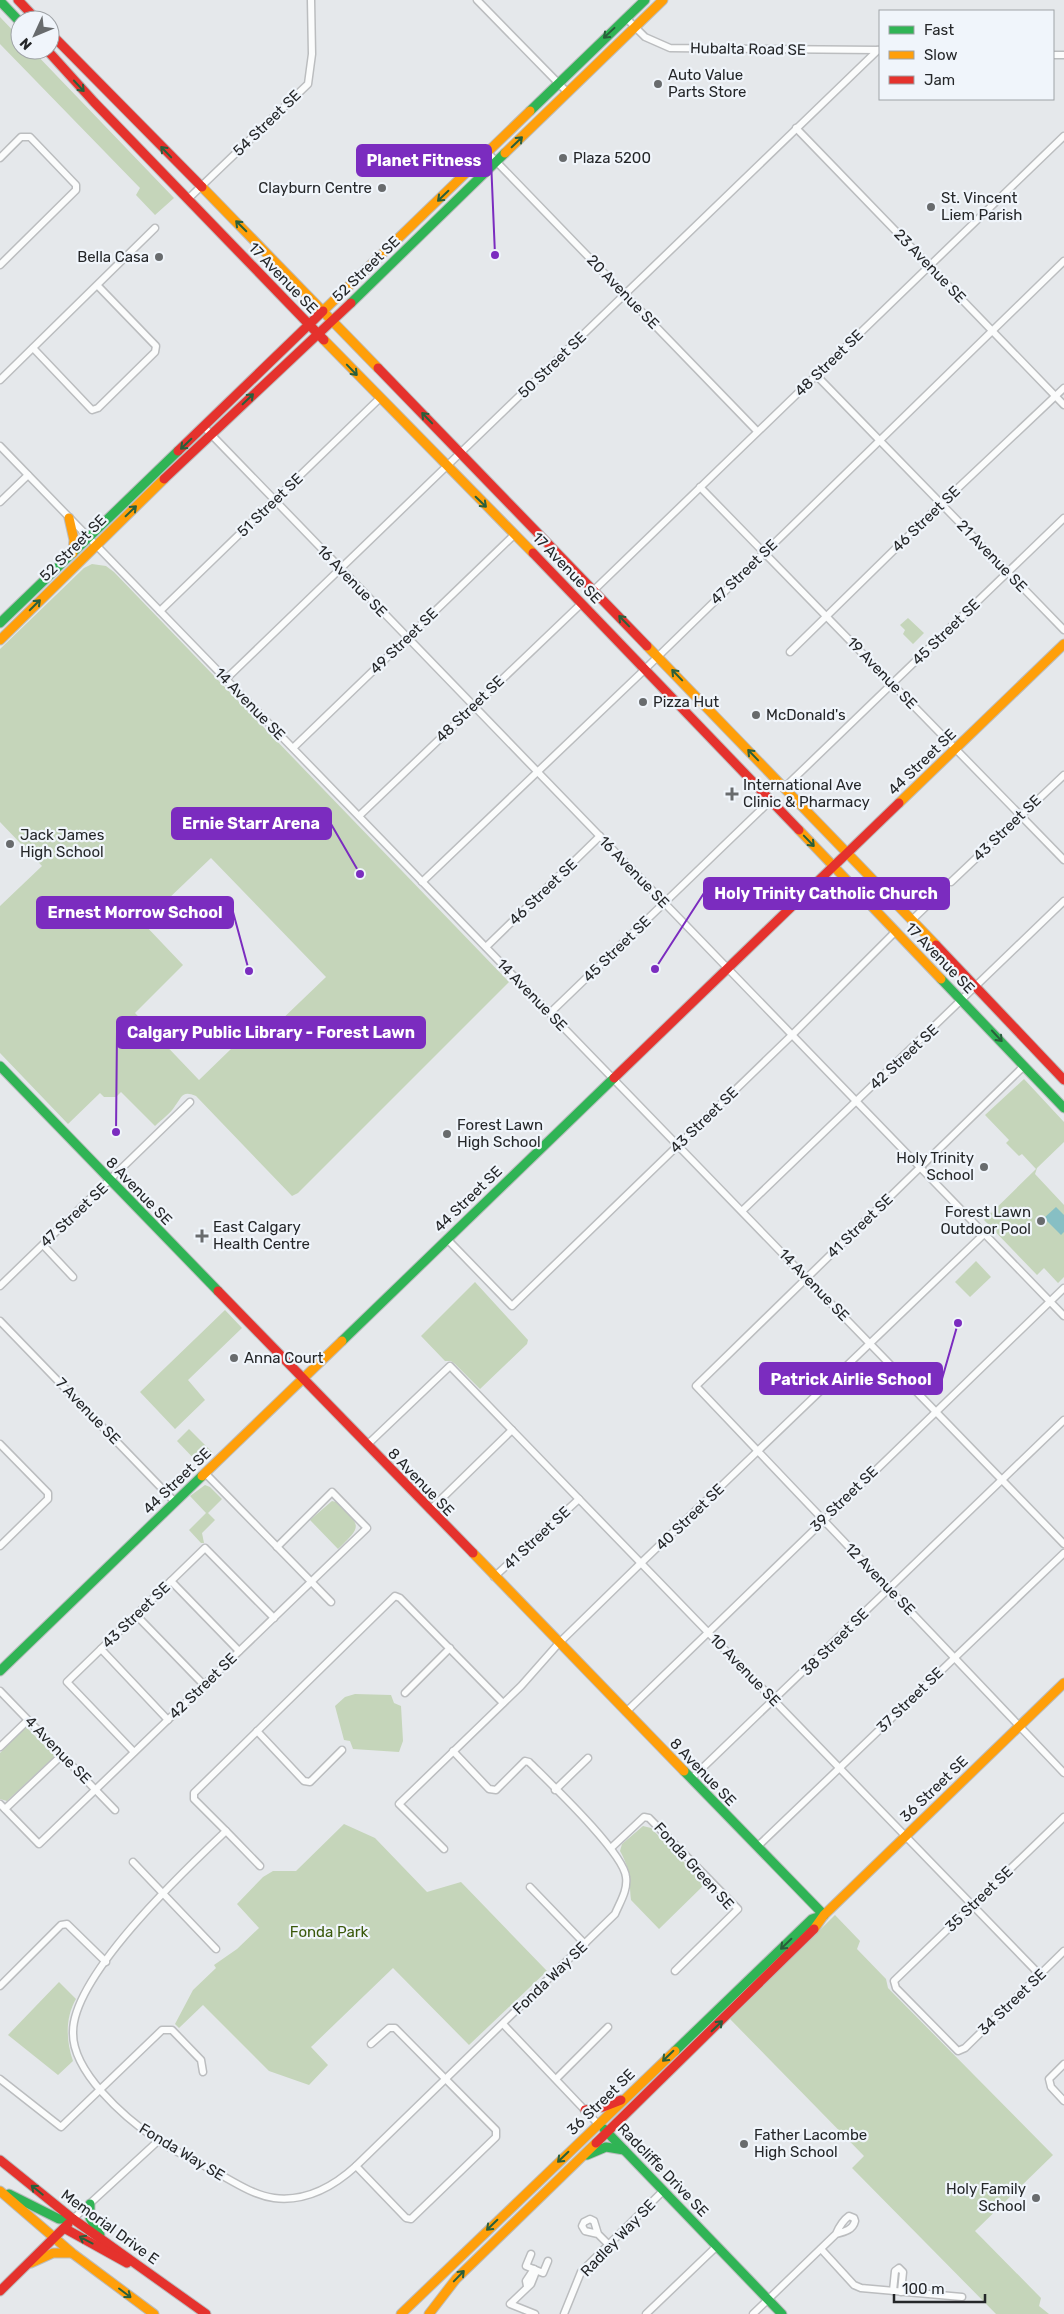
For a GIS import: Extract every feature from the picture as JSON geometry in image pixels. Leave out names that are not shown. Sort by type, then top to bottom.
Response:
[{"type":"main road","points":[[18,0],[28,10]]},
{"type":"main road","name":"52 Street SE","points":[[0,623],[645,0]]},
{"type":"main road","name":"52 Street SE","points":[[0,640],[211,434],[333,321],[664,0]]},
{"type":"main road","points":[[0,1],[10,12]]},
{"type":"main road","name":"17 Avenue SE","points":[[60,43],[333,321],[785,787],[1064,1080]]},
{"type":"main road","name":"17 Avenue SE","points":[[56,60],[318,334],[582,603],[1064,1108]]},
{"type":"main road","points":[[69,518],[74,540],[73,553]]},
{"type":"main road","name":"44 Street SE","points":[[0,1671],[1064,644]]},
{"type":"main road","name":"8 Avenue SE","points":[[0,1066],[824,1915]]},
{"type":"main road","name":"36 Street SE","points":[[429,2314],[456,2279],[748,1996],[818,1925],[824,1915],[1064,1682]]},
{"type":"main road","name":"36 Street SE","points":[[401,2314],[812,1919],[824,1915]]},
{"type":"main road","points":[[586,2110],[603,2107],[626,2098]]},
{"type":"main road","name":"Radcliffe Drive SE","points":[[598,2124],[782,2314]]},
{"type":"main road","points":[[578,2160],[606,2147],[624,2150]]},
{"type":"main road","name":"Memorial Drive E","points":[[0,2160],[74,2219],[206,2314]]},
{"type":"main road","points":[[0,2190],[59,2218],[74,2219]]},
{"type":"main road","points":[[0,2190],[53,2238],[154,2314]]},
{"type":"main road","points":[[90,2204],[90,2218],[103,2240]]},
{"type":"main road","points":[[0,2291],[74,2219]]},
{"type":"main road","points":[[64,2228],[160,2281]]},
{"type":"main road","points":[[25,2267],[52,2253],[72,2253]]},
{"type":"street","name":"54 Street SE","points":[[188,199],[308,84],[312,54],[311,0]]},
{"type":"street","points":[[478,0],[568,92]]},
{"type":"street","name":"Hubalta Road SE","points":[[626,18],[646,37],[670,48],[879,50]]},
{"type":"street","name":"50 Street SE","points":[[226,680],[879,50]]},
{"type":"street","name":"23 Avenue SE","points":[[796,128],[1064,405]]},
{"type":"street","name":"48 Street SE","points":[[594,590],[1064,136]]},
{"type":"street","points":[[0,158],[22,137],[30,137],[76,184],[76,190],[0,265]]},
{"type":"street","name":"20 Avenue SE","points":[[488,153],[757,431]]},
{"type":"street","points":[[0,380],[98,286],[155,228]]},
{"type":"street","name":"47 Street SE","points":[[422,882],[645,669],[1064,261]]},
{"type":"street","points":[[33,348],[92,410],[98,408],[155,352],[156,346],[98,286]]},
{"type":"street","name":"21 Avenue SE","points":[[816,375],[1064,630]]},
{"type":"street","name":"46 Street SE","points":[[790,652],[941,504],[1064,388]]},
{"type":"street","name":"51 Street SE","points":[[160,611],[380,398]]},
{"type":"street","name":"16 Avenue SE","points":[[204,427],[1064,1316]]},
{"type":"street","name":"14 Avenue SE","points":[[0,446],[1064,1544]]},
{"type":"street","points":[[0,502],[28,475]]},
{"type":"street","name":"19 Avenue SE","points":[[700,487],[1064,860]]},
{"type":"street","name":"45 Street SE","points":[[785,787],[1064,518]]},
{"type":"street","name":"49 Street SE","points":[[293,748],[515,534]]},
{"type":"street","name":"48 Street SE","points":[[359,816],[473,705],[582,603]]},
{"type":"street","name":"43 Street SE","points":[[951,882],[1064,775]]},
{"type":"street","name":"45 Street SE","points":[[550,1013],[770,801]]},
{"type":"street","name":"46 Street SE","points":[[486,947],[600,836]]},
{"type":"street","points":[[912,920],[941,892]]},
{"type":"street","name":"42 Street SE","points":[[742,1211],[963,1001],[974,987],[1064,901]]},
{"type":"street","name":"43 Street SE","points":[[447,1239],[512,1306],[896,932]]},
{"type":"street","name":"41 Street SE","points":[[696,1386],[1024,1066]]},
{"type":"street","name":"47 Street SE","points":[[0,1286],[190,1102]]},
{"type":"street","name":"40 Street SE","points":[[444,1849],[399,1804],[503,1704],[559,1644],[641,1564],[984,1234]]},
{"type":"street","points":[[43,1245],[73,1277]]},
{"type":"street","name":"39 Street SE","points":[[626,1712],[707,1631],[1064,1288]]},
{"type":"street","name":"7 Avenue SE","points":[[0,1321],[175,1502]]},
{"type":"street","name":"10 Avenue SE","points":[[367,1445],[450,1366],[1040,1975]]},
{"type":"street","name":"12 Avenue SE","points":[[696,1386],[1064,1773]]},
{"type":"street","name":"38 Street SE","points":[[691,1779],[775,1701],[889,1588],[1064,1420]]},
{"type":"street","points":[[430,1510],[512,1430]]},
{"type":"street","points":[[0,1444],[48,1493],[48,1499],[0,1546]]},
{"type":"street","points":[[205,1473],[331,1602]]},
{"type":"street","name":"42 Street SE","points":[[2,1807],[39,1844],[367,1528],[332,1492],[277,1547]]},
{"type":"street","name":"41 Street SE","points":[[494,1577],[579,1499]]},
{"type":"street","name":"43 Street SE","points":[[134,1752],[67,1682],[205,1548],[274,1618]]},
{"type":"street","name":"37 Street SE","points":[[757,1847],[1064,1553]]},
{"type":"street","points":[[171,1581],[239,1651]]},
{"type":"street","points":[[260,1866],[194,1799],[194,1793],[395,1596],[400,1598],[450,1648],[503,1704]]},
{"type":"street","points":[[136,1615],[204,1685]]},
{"type":"street","points":[[405,1693],[450,1648]]},
{"type":"street","points":[[101,1649],[168,1720]]},
{"type":"street","name":"4 Avenue SE","points":[[0,1691],[115,1810]]},
{"type":"street","points":[[0,1747],[28,1720]]},
{"type":"street","points":[[257,1732],[304,1781],[310,1782],[342,1750]]},
{"type":"street","name":"Fonda Way SE","points":[[226,1831],[162,1892],[106,1962],[82,1998],[76,2013],[72,2033],[80,2063],[100,2090],[136,2125],[158,2141],[245,2188],[273,2198],[299,2198],[319,2192],[332,2185],[356,2166],[615,1914],[627,1886],[624,1867],[611,1848],[529,1762],[525,1761],[496,1790],[489,1789],[453,1751]]},
{"type":"street","points":[[2,1807],[62,1755]]},
{"type":"street","points":[[555,1790],[588,1758]]},
{"type":"street","name":"Fonda Green SE","points":[[611,1848],[644,1817],[649,1818],[738,1909],[675,1972]]},
{"type":"street","name":"35 Street SE","points":[[958,2051],[896,1988],[894,1981],[1064,1817]]},
{"type":"street","points":[[133,1862],[216,1949]]},
{"type":"street","points":[[530,1887],[585,1944]]},
{"type":"street","points":[[0,1986],[61,1925],[66,1924],[106,1962]]},
{"type":"street","name":"34 Street SE","points":[[958,2051],[965,2048],[1064,1951]]},
{"type":"street","name":"Radcliffe Drive SE","points":[[503,2024],[557,2078],[598,2124]]},
{"type":"street","points":[[557,2078],[608,2027]]},
{"type":"street","points":[[356,2166],[406,2218],[411,2219],[496,2136],[496,2130],[395,2028],[389,2028],[371,2044]]},
{"type":"street","points":[[0,2079],[62,2127],[162,2030],[172,2030],[201,2060],[203,2072]]},
{"type":"street","points":[[1064,2064],[1049,2079],[1051,2087],[1064,2101]]},
{"type":"street","points":[[74,2219],[158,2141]]},
{"type":"street","name":"Radley Way SE","points":[[564,2314],[581,2272],[663,2191]]},
{"type":"street","points":[[598,2234],[609,2245]]},
{"type":"street","points":[[753,2314],[836,2234]]},
{"type":"street","points":[[646,2314],[717,2246]]},
{"type":"street","points":[[821,2250],[854,2285],[861,2288],[962,2297]]},
{"type":"street","points":[[532,2254],[526,2266],[533,2270],[543,2273],[548,2261]]},
{"type":"street","points":[[893,2291],[895,2271],[899,2268],[903,2272],[901,2292]]},
{"type":"street","points":[[533,2270],[526,2281],[527,2286],[510,2304],[536,2314]]},
{"type":"green space","points":[[0,17],[10,28],[10,54],[0,44]]},
{"type":"green space","points":[[16,60],[42,60],[174,198],[155,215],[136,195],[140,188]]},
{"type":"green space","points":[[92,564],[106,566],[114,572],[509,982],[298,1193],[292,1196],[196,1096],[191,1094],[183,1095],[171,1112],[155,1126],[121,1092],[116,1097],[104,1097],[100,1093],[68,1124],[0,1053],[0,906],[42,866],[0,822],[0,649],[84,568]],"holes":[[[211,858],[326,977],[275,1026],[265,1016],[199,1080],[135,1013],[183,965],[143,923]]]},
{"type":"green space","points":[[908,618],[924,633],[913,644],[903,634],[905,630],[900,625]]},
{"type":"green space","points":[[1024,1079],[1064,1122],[1064,1142],[1037,1168],[1035,1174],[1064,1205],[1064,1277],[1058,1283],[1044,1268],[1037,1275],[984,1220],[1036,1169],[1022,1154],[1019,1156],[1006,1143],[1009,1140],[985,1115]]},
{"type":"green space","points":[[976,1261],[991,1277],[970,1297],[955,1282]]},
{"type":"green space","points":[[475,1282],[528,1340],[527,1344],[480,1389],[455,1364],[451,1361],[445,1361],[421,1336]]},
{"type":"green space","points":[[225,1310],[242,1328],[188,1380],[205,1400],[175,1429],[140,1392]]},
{"type":"green space","points":[[189,1429],[213,1453],[200,1465],[177,1441]]},
{"type":"green space","points":[[205,1485],[210,1487],[222,1499],[208,1513],[215,1520],[202,1533],[204,1543],[201,1543],[189,1530],[206,1513],[190,1496]]},
{"type":"green space","points":[[332,1501],[336,1502],[350,1516],[356,1525],[352,1534],[338,1549],[310,1520]]},
{"type":"green space","points":[[355,1694],[391,1695],[394,1703],[401,1706],[403,1741],[399,1752],[353,1749],[350,1741],[344,1740],[335,1706],[345,1697]]},
{"type":"green space","points":[[26,1727],[55,1756],[7,1801],[0,1799],[0,1753]]},
{"type":"green space","name":"Fonda Park","points":[[344,1824],[375,1838],[427,1892],[461,1882],[547,1971],[469,2045],[393,1968],[311,2047],[328,2065],[309,2085],[269,2071],[203,2005],[179,2028],[175,2024],[193,1990],[216,1968],[214,1965],[237,1949],[259,1928],[237,1904],[263,1877],[273,1871],[296,1871]]},
{"type":"green space","points":[[643,1826],[651,1828],[705,1884],[659,1929],[631,1900],[628,1869],[620,1851],[622,1844]]},
{"type":"green space","points":[[835,1915],[860,1941],[857,1949],[886,1979],[888,1988],[1053,2155],[975,2231],[1041,2298],[1039,2306],[1049,2314],[996,2314],[852,2168],[864,2156],[730,2019]]},
{"type":"green space","points":[[59,1982],[76,1999],[68,2022],[69,2046],[73,2061],[58,2075],[8,2035]]},
{"type":"water","points":[[1056,1207],[1064,1215],[1064,1232],[1061,1235],[1044,1218]]},
{"type":"traffic: fast","points":[[530,111],[645,0]]},
{"type":"traffic: fast","points":[[0,1],[10,12]]},
{"type":"traffic: fast","points":[[351,303],[505,153]]},
{"type":"traffic: fast","points":[[0,623],[178,451]]},
{"type":"traffic: fast","points":[[941,979],[1064,1108]]},
{"type":"traffic: fast","points":[[0,1066],[218,1291]]},
{"type":"traffic: fast","points":[[342,1341],[614,1078]]},
{"type":"traffic: fast","points":[[0,1671],[202,1476]]},
{"type":"traffic: fast","points":[[684,1771],[824,1915]]},
{"type":"traffic: fast","points":[[675,2051],[812,1919],[824,1915]]},
{"type":"traffic: fast","points":[[604,2129],[782,2314]]},
{"type":"traffic: fast","points":[[587,2155],[606,2147],[624,2150]]},
{"type":"traffic: fast","points":[[9,2194],[59,2219],[73,2219]]},
{"type":"traffic: fast","points":[[90,2204],[90,2218],[100,2235]]},
{"type":"traffic: slow","points":[[505,153],[663,0]]},
{"type":"traffic: slow","points":[[323,311],[530,111]]},
{"type":"traffic: slow","points":[[202,187],[378,368]]},
{"type":"traffic: slow","points":[[324,340],[533,553]]},
{"type":"traffic: slow","points":[[0,640],[164,479]]},
{"type":"traffic: slow","points":[[69,518],[74,540],[73,553]]},
{"type":"traffic: slow","points":[[899,803],[1064,644]]},
{"type":"traffic: slow","points":[[647,646],[936,945]]},
{"type":"traffic: slow","points":[[799,830],[941,979]]},
{"type":"traffic: slow","points":[[202,1476],[342,1341]]},
{"type":"traffic: slow","points":[[473,1553],[684,1771]]},
{"type":"traffic: slow","points":[[814,1929],[824,1915],[1064,1683]]},
{"type":"traffic: slow","points":[[401,2314],[675,2051]]},
{"type":"traffic: slow","points":[[429,2314],[456,2279],[596,2143]]},
{"type":"traffic: slow","points":[[0,2191],[72,2253],[154,2314]]},
{"type":"traffic: slow","points":[[31,2263],[53,2253],[71,2253]]},
{"type":"traffic: jam","points":[[18,0],[28,10]]},
{"type":"traffic: jam","points":[[60,43],[202,187]]},
{"type":"traffic: jam","points":[[56,60],[94,102],[324,340]]},
{"type":"traffic: jam","points":[[164,479],[351,303]]},
{"type":"traffic: jam","points":[[178,451],[323,311]]},
{"type":"traffic: jam","points":[[378,368],[647,646]]},
{"type":"traffic: jam","points":[[533,553],[799,830]]},
{"type":"traffic: jam","points":[[614,1078],[899,803]]},
{"type":"traffic: jam","points":[[936,945],[1064,1080]]},
{"type":"traffic: jam","points":[[218,1291],[473,1553]]},
{"type":"traffic: jam","points":[[596,2143],[814,1929]]},
{"type":"traffic: jam","points":[[585,2110],[603,2107],[621,2100]]},
{"type":"traffic: jam","points":[[0,2160],[73,2219],[206,2314]]},
{"type":"traffic: jam","points":[[0,2291],[68,2224]]},
{"type":"traffic: jam","points":[[64,2228],[127,2263]]},
{"type":"place","name":"Auto Value Parts Store","points":[[658,84]]},
{"type":"place","name":"Plaza 5200","points":[[563,158]]},
{"type":"place","name":"Clayburn Centre","points":[[382,188]]},
{"type":"place","name":"St. Vincent Liem Parish","points":[[931,207]]},
{"type":"place","name":"Planet Fitness","points":[[495,255]]},
{"type":"place","name":"Bella Casa","points":[[159,257]]},
{"type":"place","name":"Pizza Hut","points":[[643,702]]},
{"type":"place","name":"McDonald's","points":[[756,715]]},
{"type":"place","name":"International Ave Clinic & Pharmacy","points":[[732,794]]},
{"type":"place","name":"Jack James High School","points":[[10,844]]},
{"type":"place","name":"Ernie Starr Arena","points":[[360,874]]},
{"type":"place","name":"Holy Trinity Catholic Church","points":[[655,969]]},
{"type":"place","name":"Ernest Morrow School","points":[[249,971]]},
{"type":"place","name":"Calgary Public Library - Forest Lawn","points":[[116,1132]]},
{"type":"place","name":"Forest Lawn High School","points":[[447,1134]]},
{"type":"place","name":"Holy Trinity School","points":[[984,1167]]},
{"type":"place","name":"Forest Lawn Outdoor Pool","points":[[1041,1221]]},
{"type":"place","name":"East Calgary Health Centre","points":[[202,1236]]},
{"type":"place","name":"Patrick Airlie School","points":[[958,1323]]},
{"type":"place","name":"Anna Court","points":[[234,1358]]},
{"type":"place","name":"Father Lacombe High School","points":[[744,2144]]},
{"type":"place","name":"Holy Family School","points":[[1036,2198]]}]
